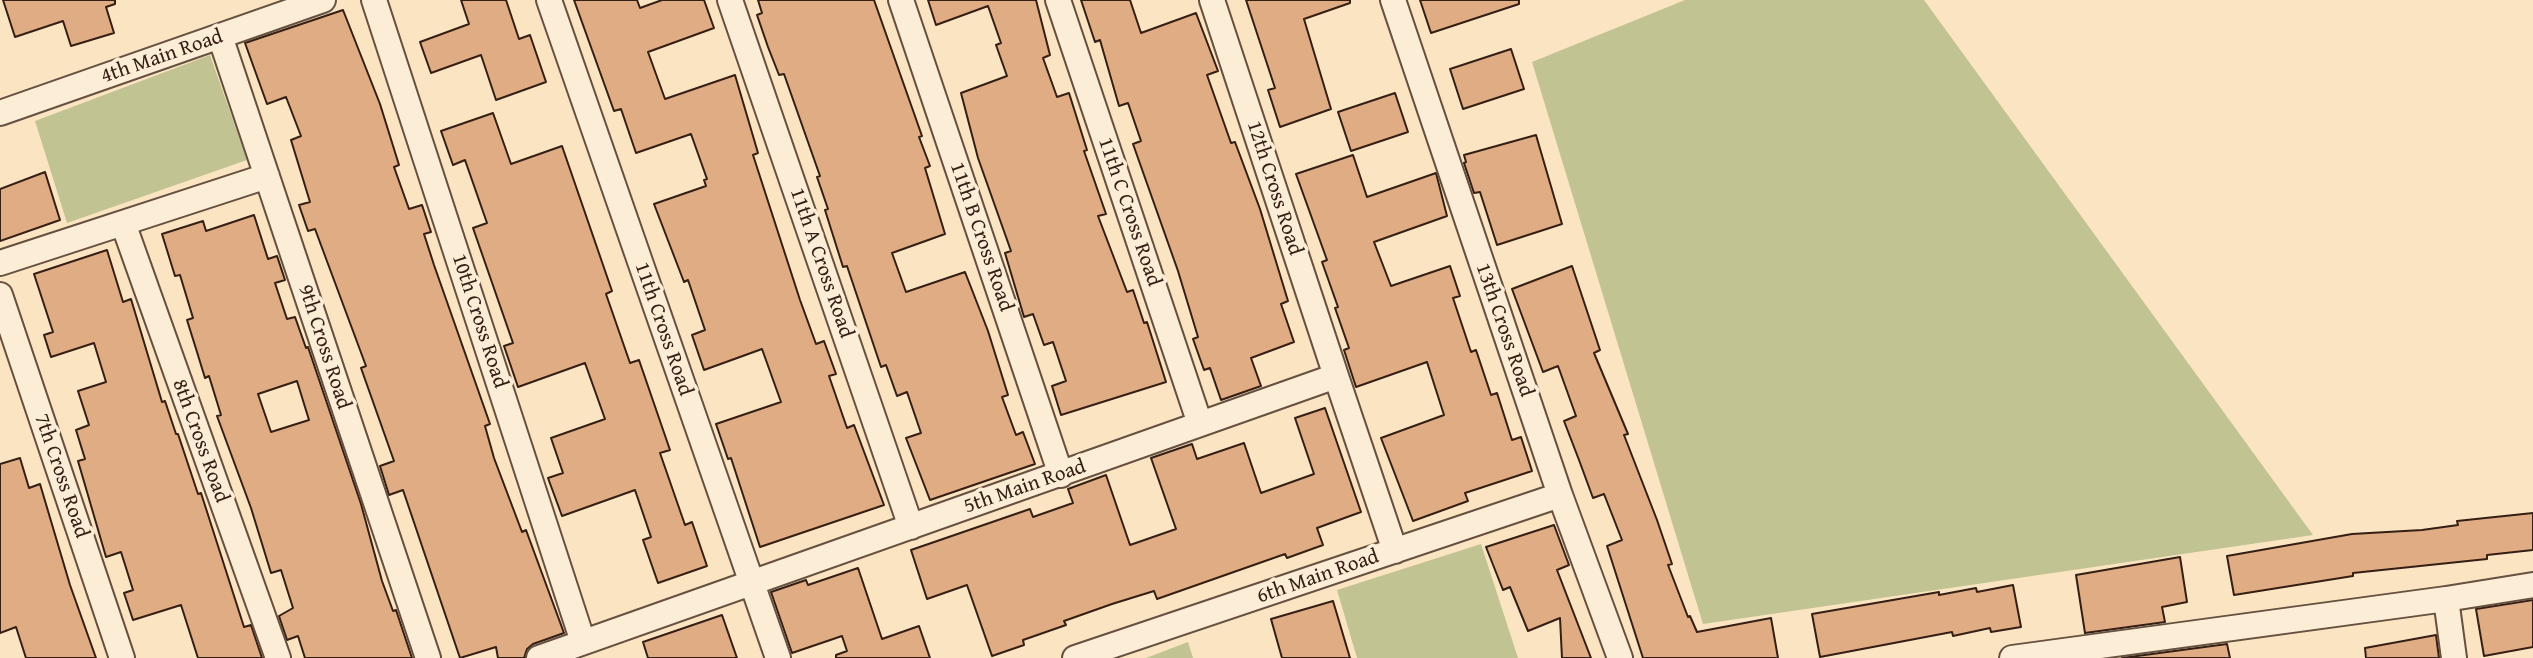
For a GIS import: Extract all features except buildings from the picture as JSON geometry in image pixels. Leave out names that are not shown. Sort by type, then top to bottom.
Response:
[{"type":"street","name":"4th Main Road","points":[[0,113],[323,0]]},
{"type":"street","name":"10th Cross Road","points":[[374,0],[583,642]]},
{"type":"street","name":"11th Cross Road","points":[[549,0],[778,658]]},
{"type":"street","name":"11th A Cross Road","points":[[730,0],[911,527]]},
{"type":"street","name":"11th B Cross Road","points":[[901,0],[1061,474]]},
{"type":"street","name":"11th C Cross Road","points":[[1058,0],[1200,424]]},
{"type":"street","name":"12th Cross Road","points":[[1212,0],[1336,376]]},
{"type":"street","name":"13th Cross Road","points":[[1393,0],[1560,495],[1620,658]]},
{"type":"street","name":"9th Cross Road","points":[[220,36],[428,658]]},
{"type":"street","points":[[0,263],[267,176]]},
{"type":"street","name":"8th Cross Road","points":[[123,223],[278,658]]},
{"type":"street","name":"7th Cross Road","points":[[0,295],[122,658]]},
{"type":"street","name":"5th Main Road","points":[[539,658],[1336,376]]},
{"type":"street","points":[[1336,376],[1395,551]]},
{"type":"street","name":"6th Main Road","points":[[1075,658],[1560,495]]},
{"type":"street","points":[[2012,658],[2533,585]]},
{"type":"street","points":[[2446,599],[2454,658]]},
{"type":"green space","points":[[1685,0],[1924,0],[2313,535],[1703,624],[1532,62]]},
{"type":"green space","points":[[210,55],[247,160],[67,223],[35,121]]},
{"type":"green space","points":[[1481,544],[1518,658],[1357,658],[1337,590]]},
{"type":"green space","points":[[1188,642],[1193,658],[1146,658]]}]
